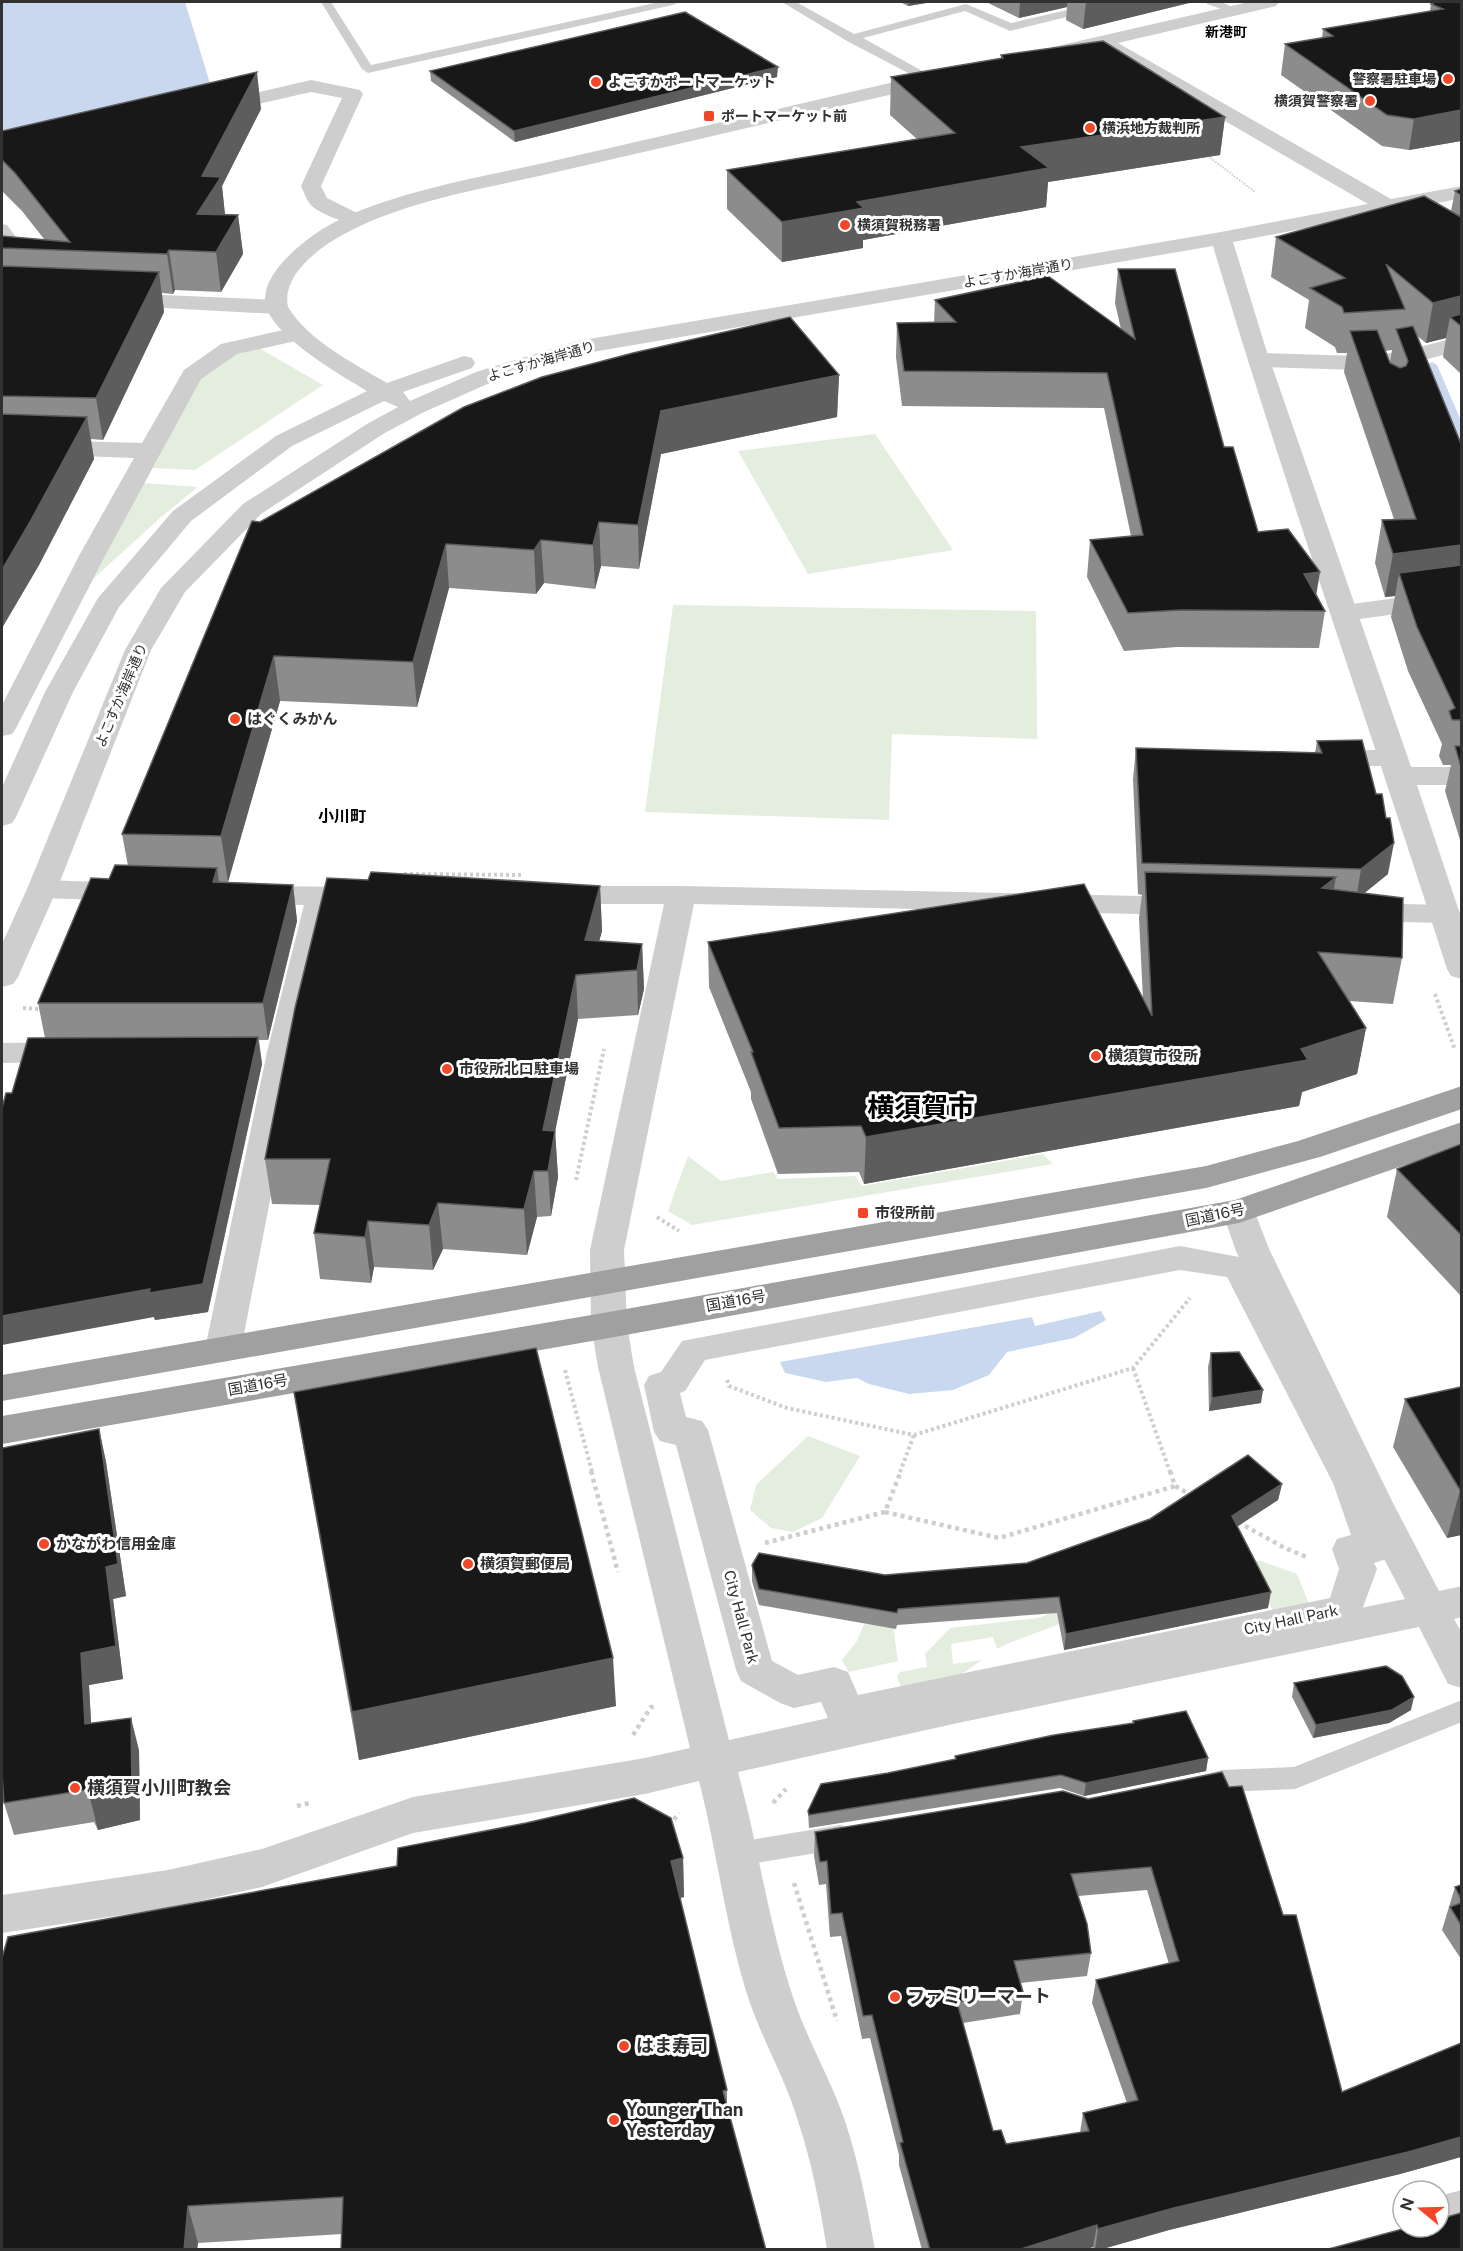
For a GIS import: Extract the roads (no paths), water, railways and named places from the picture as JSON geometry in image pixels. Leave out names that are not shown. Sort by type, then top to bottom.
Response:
[{"type":"highway","points":[[2,1388],[1206,1177],[1308,1149],[1461,1097]]},
{"type":"highway","name":"国道16号","points":[[2,1430],[1239,1211],[1461,1133]]},
{"type":"street","points":[[1044,54],[1270,2]]},
{"type":"street","points":[[1101,41],[1460,248]]},
{"type":"street","points":[[414,408],[297,334],[277,307],[276,287],[295,261],[321,238],[356,220],[389,208],[458,189],[952,75]]},
{"type":"street","points":[[196,112],[311,86],[353,94],[311,186],[319,202],[356,220]]},
{"type":"street","points":[[1328,194],[1390,183]]},
{"type":"street","name":"よこすか海岸通り","points":[[2,977],[42,889],[138,650],[174,588],[252,509],[375,429],[414,408],[484,377],[577,348],[1221,238],[1461,192]]},
{"type":"street","points":[[1221,238],[1445,914],[1461,969]]},
{"type":"street","points":[[90,299],[277,307]]},
{"type":"street","name":"よこすか海岸通り","points":[[2,817],[59,692],[107,604],[182,516],[284,441],[385,391],[458,364],[552,336],[678,310]]},
{"type":"street","points":[[2,728],[15,681],[192,375],[229,349],[297,334]]},
{"type":"street","points":[[1260,360],[1358,363],[1381,371],[1401,358],[1461,343]]},
{"type":"street","points":[[2,446],[150,451]]},
{"type":"street","points":[[1345,613],[1461,597]]},
{"type":"street","points":[[1299,758],[1461,776]]},
{"type":"street","points":[[42,889],[160,893]]},
{"type":"street","points":[[218,894],[321,897],[391,896]]},
{"type":"street","points":[[681,895],[607,1250],[609,1324],[618,1379],[738,1854],[755,1945],[773,2004],[821,2119],[839,2181],[851,2250]]},
{"type":"street","points":[[530,896],[681,895],[1218,907]]},
{"type":"street","points":[[223,1349],[283,1052],[321,897]]},
{"type":"street","points":[[1335,911],[1445,914]]},
{"type":"street","points":[[2,1053],[95,1052]]},
{"type":"street","points":[[248,1052],[283,1052]]},
{"type":"street","points":[[1239,1211],[1253,1251],[1374,1503],[1445,1605],[1447,1649],[1461,1672]]},
{"type":"street","name":"City Hall Park","points":[[1180,1258],[1238,1267],[1351,1483],[1374,1549],[1350,1549],[1358,1569],[1345,1610],[845,1714],[834,1683],[794,1692],[755,1670],[690,1430],[672,1432],[661,1385],[673,1382],[694,1350],[1180,1258]]},
{"type":"street","points":[[2,1914],[178,1886],[262,1868],[413,1815],[645,1776],[953,1707],[1385,1620],[1445,1605]]},
{"type":"lane","points":[[326,2],[368,69],[673,2]]},
{"type":"lane","points":[[788,2],[928,80]]},
{"type":"lane","points":[[851,39],[966,7],[1010,27],[1115,2]]},
{"type":"lane","points":[[1211,2],[1233,10]]},
{"type":"lane","points":[[2,228],[20,253],[2,258]]},
{"type":"lane","points":[[1176,1791],[1222,1781],[1295,1778],[1461,1711]]},
{"type":"lane","points":[[738,1854],[864,1833]]},
{"type":"water","points":[[2,2],[185,2],[213,93],[2,147]]},
{"type":"water","points":[[1101,1311],[1106,1320],[1074,1338],[1007,1352],[989,1375],[953,1390],[909,1394],[869,1384],[857,1378],[826,1382],[785,1373],[780,1362],[1032,1317],[1035,1326]]},
{"type":"waterway","points":[[1432,365],[1462,437]]},
{"type":"place","name":"警察署駐車場","points":[[1448,79]]},
{"type":"place","name":"よこすかポートマーケット","points":[[596,82]]},
{"type":"place","name":"横須賀警察署","points":[[1370,101]]},
{"type":"place","name":"ポートマーケット前","points":[[709,116]]},
{"type":"place","name":"横浜地方裁判所","points":[[1090,128]]},
{"type":"place","name":"横須賀税務署","points":[[845,225]]},
{"type":"place","name":"はぐくみかん","points":[[235,719]]},
{"type":"place","name":"横須賀市役所","points":[[1096,1056]]},
{"type":"place","name":"市役所北口駐車場","points":[[447,1069]]},
{"type":"place","name":"市役所前","points":[[863,1213]]},
{"type":"place","name":"かながわ信用金庫","points":[[44,1544]]},
{"type":"place","name":"横須賀郵便局","points":[[468,1564]]},
{"type":"place","name":"横須賀小川町教会","points":[[75,1788]]},
{"type":"place","name":"ファミリーマート","points":[[895,1997]]},
{"type":"place","name":"はま寿司","points":[[624,2046]]},
{"type":"place","name":"Younger Than Yesterday","points":[[614,2120]]},
{"type":"district","name":"新港町","points":[[1226,32]]},
{"type":"district","name":"小川町","points":[[342,816]]},
{"type":"district","name":"横須賀市","points":[[921,1108]]}]
